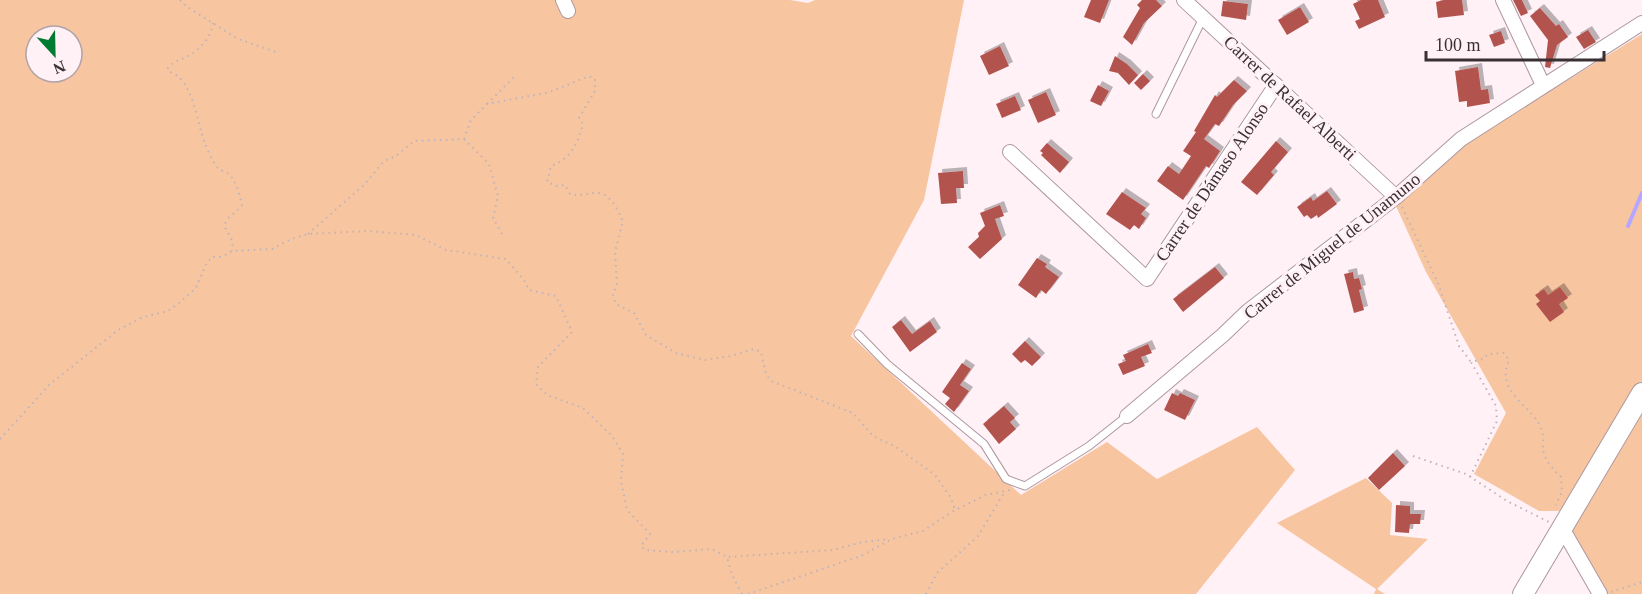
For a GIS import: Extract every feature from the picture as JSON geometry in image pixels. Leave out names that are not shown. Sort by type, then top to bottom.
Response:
[{"type":"main road","points":[[1523,594],[1558,520],[1642,393]]},
{"type":"street","name":"Carrer de Rafael Alberti","points":[[1184,0],[1396,197]]},
{"type":"street","points":[[1503,0],[1543,85]]},
{"type":"street","name":"Carrer de Miguel de Unamuno","points":[[1127,416],[1248,311],[1396,197],[1461,139],[1642,23]]},
{"type":"street","name":"Carrer de Dámaso Alonso","points":[[1010,152],[1148,279],[1276,85]]},
{"type":"street","points":[[1558,520],[1601,594]]},
{"type":"lane","points":[[1156,114],[1203,18]]},
{"type":"lane","points":[[858,334],[887,364],[984,444],[1006,479],[1025,486],[1089,446],[1127,416]]},
{"type":"path","points":[[180,0],[238,39],[276,52]]},
{"type":"path","points":[[213,23],[213,29],[200,48],[190,56],[172,62],[168,68],[169,72],[180,77],[189,91],[206,146],[218,168],[226,171],[232,177],[238,191],[242,205],[237,213],[225,223],[226,232],[232,241],[232,251]]},
{"type":"path","points":[[487,104],[550,92],[589,76],[595,79],[595,91],[579,118],[584,124],[576,147],[562,162],[551,166],[547,182],[556,186],[565,185],[570,194],[580,196],[597,192],[611,198],[623,221],[615,252],[617,284],[613,295],[616,304],[634,313],[646,335],[676,353],[705,360],[754,350],[761,352],[766,374],[771,381],[853,413],[873,436],[896,447],[935,475],[951,498],[955,510]]},
{"type":"path","points":[[464,139],[471,120],[514,77]]},
{"type":"path","points":[[308,234],[365,184],[384,161],[396,156],[414,141],[464,139],[489,164],[498,196],[493,218],[502,234]]},
{"type":"path","points":[[1396,197],[1437,283],[1459,346],[1471,362],[1496,406],[1497,421],[1470,477]]},
{"type":"path","points":[[0,439],[49,385],[118,330],[143,317],[168,311],[196,288],[206,264],[212,257],[222,257],[232,251],[272,249],[291,239],[308,234],[368,231],[416,235],[446,250],[506,259],[524,280],[529,290],[556,296],[572,333],[538,367],[536,384],[546,395],[583,408],[612,436],[623,454],[621,481],[627,510],[650,534],[641,546],[645,550],[673,552],[712,549],[727,557],[833,550],[862,542],[892,539],[923,531],[955,510],[986,495],[1025,486]]},
{"type":"path","points":[[1413,456],[1470,477],[1507,501],[1558,520],[1562,491],[1561,477],[1551,467],[1544,453],[1543,432],[1537,421],[1516,400],[1508,385],[1504,370],[1509,360],[1504,353],[1498,352],[1471,362]]},
{"type":"path","points":[[926,594],[937,573],[978,536],[1005,491]]},
{"type":"path","points":[[748,594],[861,556],[892,539]]},
{"type":"path","points":[[727,557],[732,575],[742,594]]},
{"type":"path","points":[[1601,594],[1642,582]]},
{"type":"shaded area","points":[[0,0],[790,0],[808,3],[815,0],[964,0],[924,200],[851,336],[1021,495],[1107,442],[1157,479],[1257,427],[1295,470],[1196,594],[0,594]]},
{"type":"shaded area","points":[[1642,34],[1642,381],[1569,504],[1559,511],[1539,511],[1474,474],[1506,413],[1426,272],[1396,206],[1463,145]]},
{"type":"shaded area","points":[[1642,409],[1642,594],[1603,594],[1569,533]]},
{"type":"shaded area","points":[[1366,478],[1392,503],[1390,535],[1428,539],[1377,589],[1385,594],[1374,594],[1376,589],[1277,523]]},
{"type":"building","points":[[1091,0],[1109,0],[1100,23],[1084,17]]},
{"type":"building","points":[[1142,0],[1156,0],[1162,6],[1144,23],[1132,45],[1123,37],[1140,8],[1137,5]]},
{"type":"building","points":[[1361,0],[1378,0],[1385,17],[1359,29],[1355,21],[1360,19],[1353,4]]},
{"type":"building","points":[[1462,0],[1464,15],[1438,18],[1436,2]]},
{"type":"building","points":[[1513,0],[1522,0],[1528,13],[1521,16]]},
{"type":"building","points":[[1223,1],[1248,4],[1246,20],[1221,16]]},
{"type":"building","points":[[1300,7],[1309,22],[1287,35],[1278,20]]},
{"type":"building","points":[[1540,8],[1556,26],[1559,24],[1568,37],[1557,45],[1550,68],[1545,67],[1548,40],[1530,16]]},
{"type":"building","points":[[1588,30],[1596,42],[1584,49],[1576,37]]},
{"type":"building","points":[[1501,31],[1505,43],[1494,47],[1489,35]]},
{"type":"building","points":[[1000,46],[1009,66],[989,75],[980,56]]},
{"type":"building","points":[[1115,56],[1138,75],[1129,85],[1118,73],[1109,71]]},
{"type":"building","points":[[1478,67],[1481,90],[1488,89],[1490,103],[1467,107],[1467,101],[1459,102],[1455,71]]},
{"type":"building","points":[[1143,74],[1150,81],[1141,90],[1134,83]]},
{"type":"building","points":[[1234,80],[1247,91],[1233,105],[1219,126],[1215,124],[1204,139],[1220,151],[1209,168],[1206,166],[1183,200],[1157,181],[1168,166],[1179,174],[1191,156],[1183,151],[1196,132],[1194,131],[1215,95],[1217,97]]},
{"type":"building","points":[[1098,85],[1109,91],[1101,106],[1090,101]]},
{"type":"building","points":[[1046,92],[1056,115],[1038,123],[1028,100]]},
{"type":"building","points":[[1015,96],[1021,110],[1002,118],[996,104]]},
{"type":"building","points":[[1276,141],[1288,152],[1271,172],[1274,175],[1257,195],[1241,182]]},
{"type":"building","points":[[1047,143],[1069,162],[1060,173],[1041,155],[1043,153],[1040,151]]},
{"type":"building","points":[[963,171],[964,188],[956,188],[957,203],[941,204],[938,173]]},
{"type":"building","points":[[1327,191],[1337,204],[1318,218],[1317,215],[1311,219],[1307,215],[1304,217],[1297,207],[1311,197],[1313,201]]},
{"type":"building","points":[[1122,192],[1146,208],[1141,214],[1146,218],[1139,229],[1134,225],[1130,230],[1106,214]]},
{"type":"building","points":[[1000,205],[1004,216],[995,219],[1002,239],[980,259],[968,247],[979,237],[978,233],[985,226],[980,213]]},
{"type":"building","points":[[1037,258],[1047,264],[1045,267],[1059,277],[1046,294],[1041,290],[1036,298],[1018,285]]},
{"type":"building","points":[[1215,267],[1224,278],[1183,312],[1173,299]]},
{"type":"building","points":[[1353,272],[1354,279],[1359,278],[1362,289],[1359,290],[1364,310],[1354,313],[1344,274]]},
{"type":"building","points":[[1560,287],[1568,298],[1559,304],[1564,312],[1550,322],[1536,304],[1540,301],[1535,295],[1544,289],[1548,295]]},
{"type":"building","points":[[901,320],[912,334],[930,321],[937,332],[910,352],[892,327]]},
{"type":"building","points":[[1025,341],[1041,357],[1032,366],[1025,360],[1021,363],[1012,354]]},
{"type":"building","points":[[1148,344],[1152,353],[1141,357],[1145,366],[1123,375],[1118,364],[1126,361],[1123,355]]},
{"type":"building","points":[[962,363],[971,369],[960,385],[969,391],[954,412],[945,404],[950,398],[942,392]]},
{"type":"building","points":[[1172,393],[1178,396],[1180,393],[1195,400],[1185,420],[1164,410]]},
{"type":"building","points":[[1004,406],[1015,418],[1010,422],[1016,429],[999,444],[983,424]]},
{"type":"building","points":[[1393,453],[1405,466],[1379,490],[1368,478]]},
{"type":"building","points":[[1396,505],[1410,506],[1410,514],[1421,514],[1420,524],[1410,524],[1409,533],[1395,532]]},
{"type":"waterway","points":[[1628,226],[1642,193]]}]
